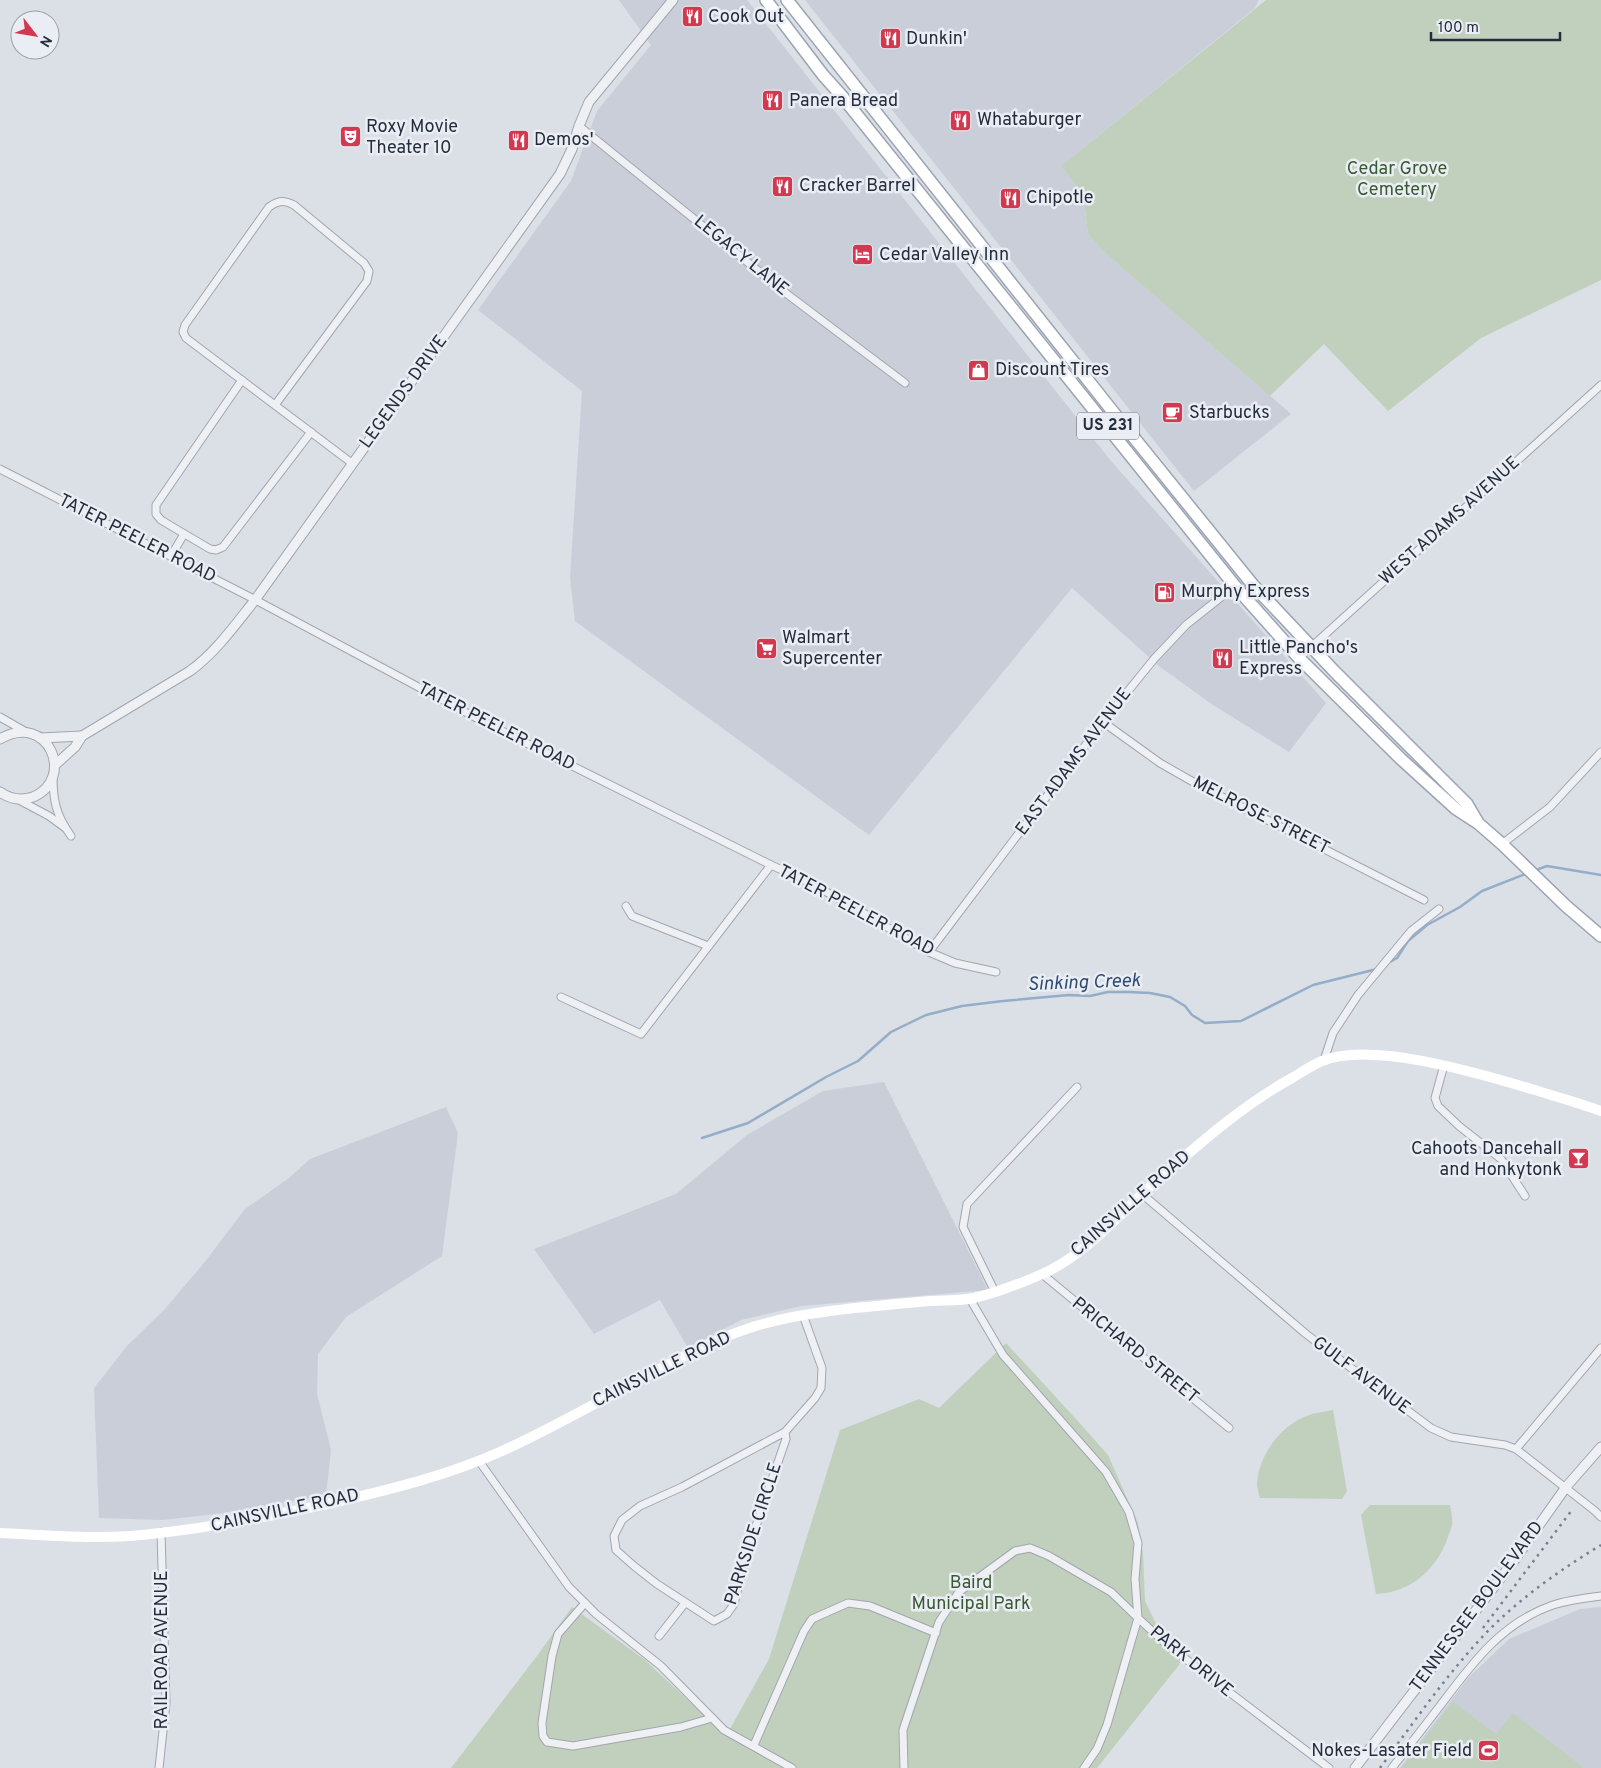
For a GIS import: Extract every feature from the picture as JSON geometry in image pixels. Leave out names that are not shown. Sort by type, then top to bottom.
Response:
[{"type":"main road","name":"US 231","points":[[766,0],[1235,586],[1299,658],[1442,797],[1479,824],[1502,844],[1566,906],[1601,936]]},
{"type":"main road","name":"US 231","points":[[787,0],[1253,585],[1311,647],[1467,804],[1479,824]]},
{"type":"main road","name":"CAINSVILLE ROAD","points":[[0,1533],[82,1537],[127,1536],[200,1528],[250,1520],[403,1486],[459,1468],[502,1451],[697,1350],[758,1325],[803,1316],[934,1301],[970,1299],[995,1292],[1042,1274],[1092,1242],[1142,1194],[1206,1139],[1265,1093],[1324,1060],[1361,1054],[1444,1065],[1515,1084],[1601,1111]]},
{"type":"street","name":"LEGENDS DRIVE","points":[[55,765],[75,747],[84,735],[171,683],[206,659],[255,600],[560,174],[572,149],[589,102],[673,0]]},
{"type":"street","name":"LEGACY LANE","points":[[579,126],[786,294],[905,383]]},
{"type":"street","points":[[275,405],[366,281],[369,271],[364,263],[294,205],[285,200],[277,201],[268,207],[185,325],[183,332],[186,338],[353,464]]},
{"type":"street","points":[[242,380],[156,505],[156,514],[161,520],[210,549],[216,550],[223,547],[311,432]]},
{"type":"street","name":"WEST ADAMS AVENUE","points":[[1299,658],[1601,385]]},
{"type":"street","name":"TATER PEELER ROAD","points":[[0,469],[172,556],[482,721],[806,881],[929,952],[955,963],[996,972]]},
{"type":"street","points":[[172,556],[184,534]]},
{"type":"street","name":"EAST ADAMS AVENUE","points":[[929,952],[1103,722],[1173,637],[1235,586]]},
{"type":"street","points":[[0,716],[27,732]]},
{"type":"street","name":"MELROSE STREET","points":[[1103,722],[1160,763],[1195,783],[1424,900]]},
{"type":"street","name":"LEGENDS DRIVE","points":[[27,732],[40,738],[84,735]]},
{"type":"street","points":[[0,739],[9,734],[27,732]]},
{"type":"street","points":[[40,738],[48,745],[53,754],[55,765],[53,776],[54,804],[65,828],[71,836]]},
{"type":"street","points":[[1502,844],[1550,807],[1601,752]]},
{"type":"street","points":[[17,799],[39,794],[53,776]]},
{"type":"street","points":[[2,795],[17,799],[49,816],[65,828]]},
{"type":"street","points":[[561,996],[641,1034],[771,865]]},
{"type":"street","points":[[626,906],[632,916],[708,946]]},
{"type":"street","points":[[1324,1060],[1333,1033],[1358,995],[1411,931],[1440,909]]},
{"type":"street","points":[[1444,1065],[1435,1098],[1438,1106],[1483,1146],[1501,1159],[1525,1196]]},
{"type":"street","points":[[995,1292],[963,1227],[968,1204],[1077,1087]]},
{"type":"street","name":"GULF AVENUE","points":[[1142,1194],[1306,1334],[1431,1428],[1451,1437],[1505,1445],[1516,1449],[1566,1487],[1601,1517]]},
{"type":"street","name":"PRICHARD STREET","points":[[1042,1274],[1229,1428]]},
{"type":"street","name":"PARK DRIVE","points":[[970,1299],[1003,1355],[1106,1472],[1129,1512],[1138,1543],[1135,1579],[1138,1618],[1166,1644],[1328,1768]]},
{"type":"street","name":"PARKSIDE CIRCLE","points":[[784,1432],[786,1439],[748,1549],[734,1604],[727,1614],[714,1621],[657,1584],[616,1550],[614,1536],[622,1520],[640,1506],[682,1487],[784,1432],[815,1398],[821,1388],[822,1368],[803,1316]]},
{"type":"street","points":[[1516,1449],[1601,1348]]},
{"type":"street","name":"TENNESSEE BOULEVARD","points":[[1354,1768],[1512,1562],[1566,1487],[1601,1447]]},
{"type":"street","points":[[479,1460],[569,1587],[596,1614],[661,1666],[724,1730],[754,1745],[792,1768]]},
{"type":"street","name":"RAILROAD AVENUE","points":[[159,1768],[166,1703],[162,1532]]},
{"type":"street","points":[[904,1768],[902,1730],[939,1622],[948,1606],[959,1592],[1015,1551],[1030,1548],[1049,1556],[1111,1592],[1138,1618],[1107,1725],[1097,1749],[1084,1768]]},
{"type":"street","points":[[1392,1768],[1471,1665],[1499,1636],[1527,1617],[1552,1605],[1601,1596]]},
{"type":"street","points":[[659,1636],[684,1602]]},
{"type":"street","points":[[585,1603],[558,1634],[552,1656],[542,1723],[543,1736],[547,1742],[572,1746],[681,1727],[712,1718]]},
{"type":"street","points":[[754,1745],[804,1631],[812,1620],[848,1603],[870,1606],[936,1632]]},
{"type":"shaded area","points":[[619,0],[747,0],[1111,461],[1326,703],[1289,752],[1213,705],[1160,667],[1072,588],[869,835],[575,621],[570,578],[582,391],[478,310],[571,181],[597,111],[651,45]]},
{"type":"shaded area","points":[[805,0],[1259,0],[1255,8],[1061,166],[1076,185],[1084,202],[1088,234],[1103,251],[1291,414],[1194,491]]},
{"type":"shaded area","points":[[884,1082],[988,1290],[801,1306],[741,1320],[688,1348],[660,1300],[594,1334],[534,1249],[676,1194],[747,1135],[823,1091]]},
{"type":"shaded area","points":[[446,1107],[458,1133],[442,1256],[346,1317],[318,1354],[317,1394],[331,1450],[326,1495],[223,1513],[163,1520],[99,1518],[94,1388],[127,1346],[164,1310],[204,1263],[245,1209],[289,1178],[310,1159]]},
{"type":"shaded area","points":[[1601,1607],[1601,1768],[1400,1768],[1468,1678],[1509,1639],[1580,1609]]},
{"type":"green space","name":"Cedar Grove Cemetery","points":[[1266,0],[1601,0],[1601,280],[1481,338],[1388,411],[1324,344],[1270,396],[1103,251],[1088,234],[1084,201],[1076,185],[1061,166]]},
{"type":"green space","name":"Baird Municipal Park","points":[[1006,1343],[1108,1455],[1138,1523],[1143,1554],[1145,1601],[1156,1624],[1186,1649],[1179,1665],[1097,1768],[451,1768],[572,1607],[645,1660],[726,1736],[769,1659],[840,1430],[919,1399],[939,1408]]},
{"type":"green space","points":[[1333,1410],[1347,1491],[1342,1499],[1260,1498],[1257,1485],[1262,1461],[1281,1433],[1299,1419],[1312,1414]]},
{"type":"green space","points":[[1370,1505],[1450,1505],[1452,1527],[1442,1551],[1435,1561],[1428,1570],[1410,1585],[1388,1593],[1376,1594],[1361,1515]]},
{"type":"green space","name":"Nokes-Lasater Field","points":[[1453,1702],[1496,1734],[1513,1713],[1584,1768],[1401,1768]]},
{"type":"waterway","name":"Sinking Creek","points":[[1536,870],[1547,866],[1601,875]]},
{"type":"waterway","name":"Sinking Creek","points":[[1388,963],[1397,958],[1408,941],[1427,925],[1460,907],[1482,891],[1528,873]]},
{"type":"waterway","name":"Sinking Creek","points":[[702,1138],[748,1123],[826,1077],[858,1061],[891,1032],[926,1015],[962,1006],[1003,1001],[1128,992],[1150,993],[1170,997],[1185,1006],[1192,1015],[1205,1023],[1241,1021],[1313,985],[1377,969]]},
{"type":"railway","points":[[1483,1628],[1572,1510]]},
{"type":"railway","points":[[1380,1768],[1444,1682],[1486,1633],[1541,1585],[1601,1545]]},
{"type":"place","name":"Cook Out","points":[[692,17]]},
{"type":"place","name":"Dunkin'","points":[[890,39]]},
{"type":"place","name":"Panera Bread","points":[[773,101]]},
{"type":"place","name":"Whataburger","points":[[961,120]]},
{"type":"place","name":"Roxy Movie Theater 10","points":[[350,137]]},
{"type":"place","name":"Demos'","points":[[518,140]]},
{"type":"place","name":"Cracker Barrel","points":[[783,186]]},
{"type":"place","name":"Chipotle","points":[[1010,198]]},
{"type":"place","name":"Cedar Valley Inn","points":[[863,255]]},
{"type":"place","name":"Discount Tires","points":[[979,370]]},
{"type":"place","name":"Starbucks","points":[[1173,413]]},
{"type":"place","name":"Murphy Express","points":[[1165,592]]},
{"type":"place","name":"Walmart Supercenter","points":[[766,648]]},
{"type":"place","name":"Little Pancho's Express","points":[[1223,658]]},
{"type":"place","name":"Cahoots Dancehall and Honkytonk","points":[[1578,1159]]},
{"type":"place","name":"Nokes-Lasater Field","points":[[1488,1751]]}]
